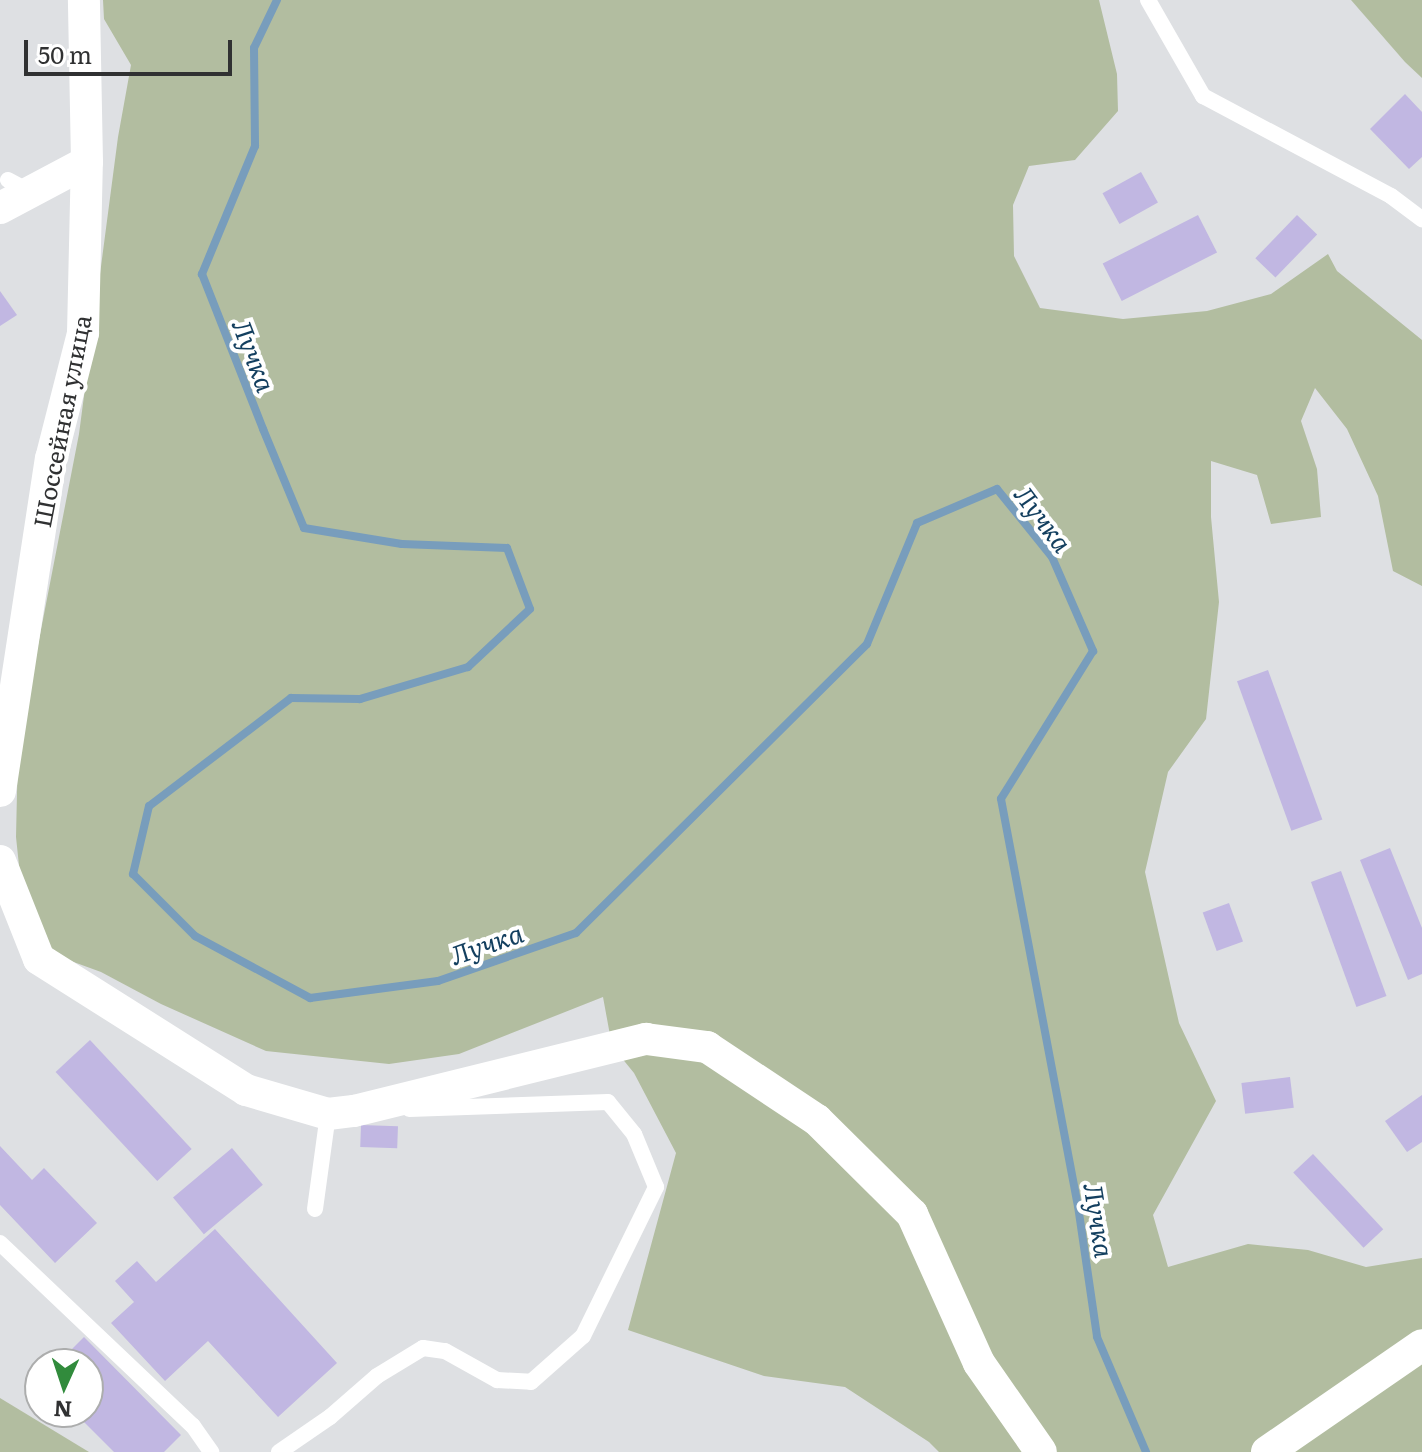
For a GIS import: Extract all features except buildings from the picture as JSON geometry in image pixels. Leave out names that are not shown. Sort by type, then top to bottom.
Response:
[{"type":"street","name":"Шоссейная улица","points":[[0,791],[51,459],[83,333],[87,162],[84,0]]},
{"type":"street","points":[[13,193],[87,162]]},
{"type":"street","points":[[2,872],[39,959],[246,1090],[341,1112],[646,1039],[707,1047],[817,1120],[912,1214],[979,1363],[1041,1452]]},
{"type":"street","points":[[1267,1452],[1422,1345]]},
{"type":"lane","points":[[1148,0],[1203,96],[1391,196],[1422,219]]},
{"type":"lane","points":[[279,1452],[330,1417],[377,1376],[423,1348],[445,1351],[497,1380],[531,1382],[583,1336],[656,1187],[634,1134],[608,1102],[341,1112],[315,1209]]},
{"type":"lane","points":[[0,1243],[193,1426],[211,1452]]},
{"type":"green space","points":[[103,0],[1099,0],[1117,74],[1118,111],[1075,160],[1029,166],[1013,205],[1014,256],[1040,308],[1123,319],[1207,311],[1271,294],[1328,254],[1337,271],[1422,340],[1422,586],[1393,571],[1378,496],[1347,429],[1315,388],[1301,421],[1317,469],[1321,517],[1271,524],[1257,475],[1211,461],[1211,517],[1219,602],[1206,719],[1168,772],[1145,872],[1179,1023],[1216,1101],[1153,1215],[1168,1267],[1248,1244],[1308,1250],[1366,1267],[1422,1258],[1422,1452],[939,1452],[929,1442],[845,1387],[764,1376],[628,1330],[676,1153],[634,1073],[612,1046],[603,997],[459,1054],[389,1064],[266,1051],[161,1004],[101,972],[49,953],[24,913],[16,837],[18,748],[79,434],[118,137],[131,65],[104,19]]},
{"type":"green space","points":[[1351,0],[1422,0],[1422,78],[1405,62]]},
{"type":"green space","points":[[0,1398],[24,1413],[24,1428],[49,1428],[89,1452],[0,1452]]},
{"type":"waterway","name":"Лучка","points":[[277,0],[254,48],[255,146],[202,274],[304,528],[402,544],[507,548],[530,609],[468,667],[360,699],[291,698],[149,806],[133,874],[195,936],[310,998],[438,981],[576,933],[867,644],[917,523],[997,489],[1052,557],[1093,651],[1001,799],[1078,1206],[1097,1337],[1146,1452]]}]
